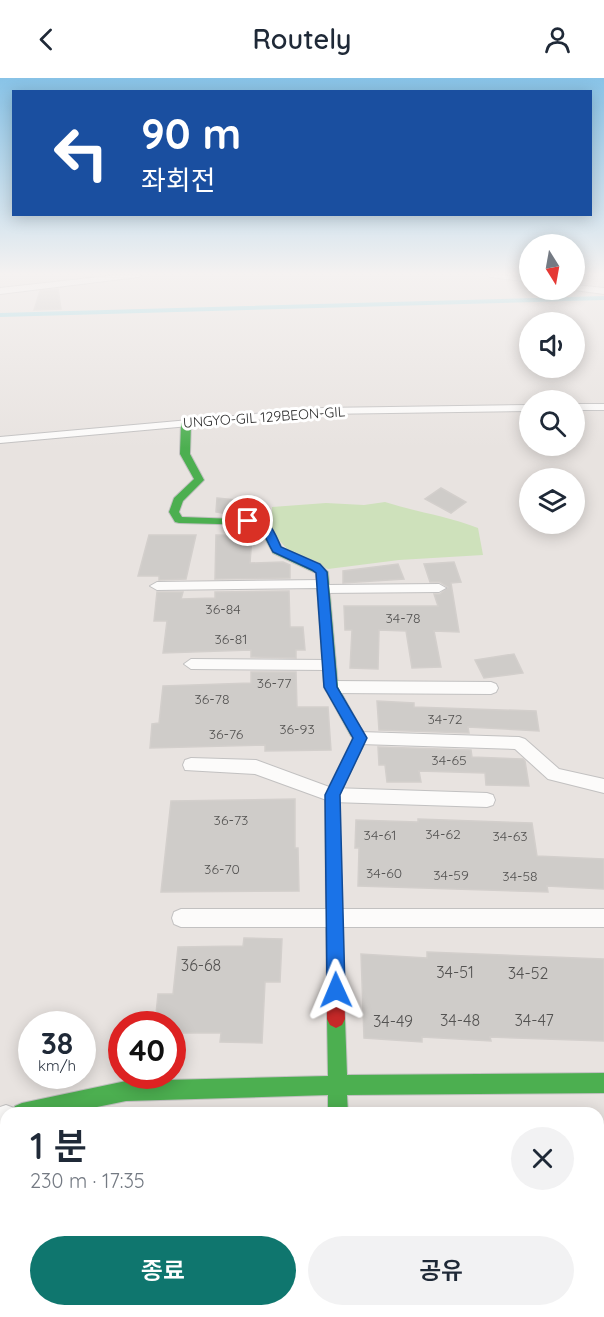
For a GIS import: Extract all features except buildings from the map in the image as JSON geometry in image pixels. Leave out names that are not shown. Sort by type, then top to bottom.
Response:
[{"type":"street","points":[[585,407],[604,406]]},
{"type":"street","name":"UNGYO-GIL 129BEON-GIL","points":[[0,440],[322,411],[519,408]]},
{"type":"street","points":[[186,423],[185,454],[199,480],[178,500],[174,512],[179,520],[261,522],[266,527],[277,550],[316,567],[322,572],[331,687],[360,738]]},
{"type":"street","points":[[157,586],[439,588]]},
{"type":"street","points":[[191,664],[329,665]]},
{"type":"street","points":[[331,687],[491,688]]},
{"type":"street","points":[[360,738],[519,743],[554,774],[604,786]]},
{"type":"street","points":[[338,1107],[332,795],[360,738]]},
{"type":"street","points":[[191,765],[256,766],[332,795],[487,800]]},
{"type":"street","points":[[181,918],[604,918]]},
{"type":"street","points":[[50,1107],[126,1091],[338,1085],[604,1083]]},
{"type":"green space","points":[[385,502],[478,528],[483,555],[399,560],[328,569],[287,549],[272,532],[272,507],[326,503],[364,505]]},
{"type":"traffic: fast","points":[[186,423],[185,454],[199,480],[178,500],[174,512],[179,520],[261,522],[266,527],[277,550],[316,567],[322,572],[331,687],[356,732]]},
{"type":"traffic: fast","points":[[336,1019],[338,1107]]},
{"type":"traffic: fast","points":[[50,1107],[126,1091],[338,1085],[604,1083]]},
{"type":"traffic: jam","points":[[336,1019],[332,795],[360,738],[356,732]]},
{"type":"route","points":[[248,521],[261,522],[266,527],[277,550],[316,567],[322,572],[331,687],[360,738],[332,795],[336,990]]}]
